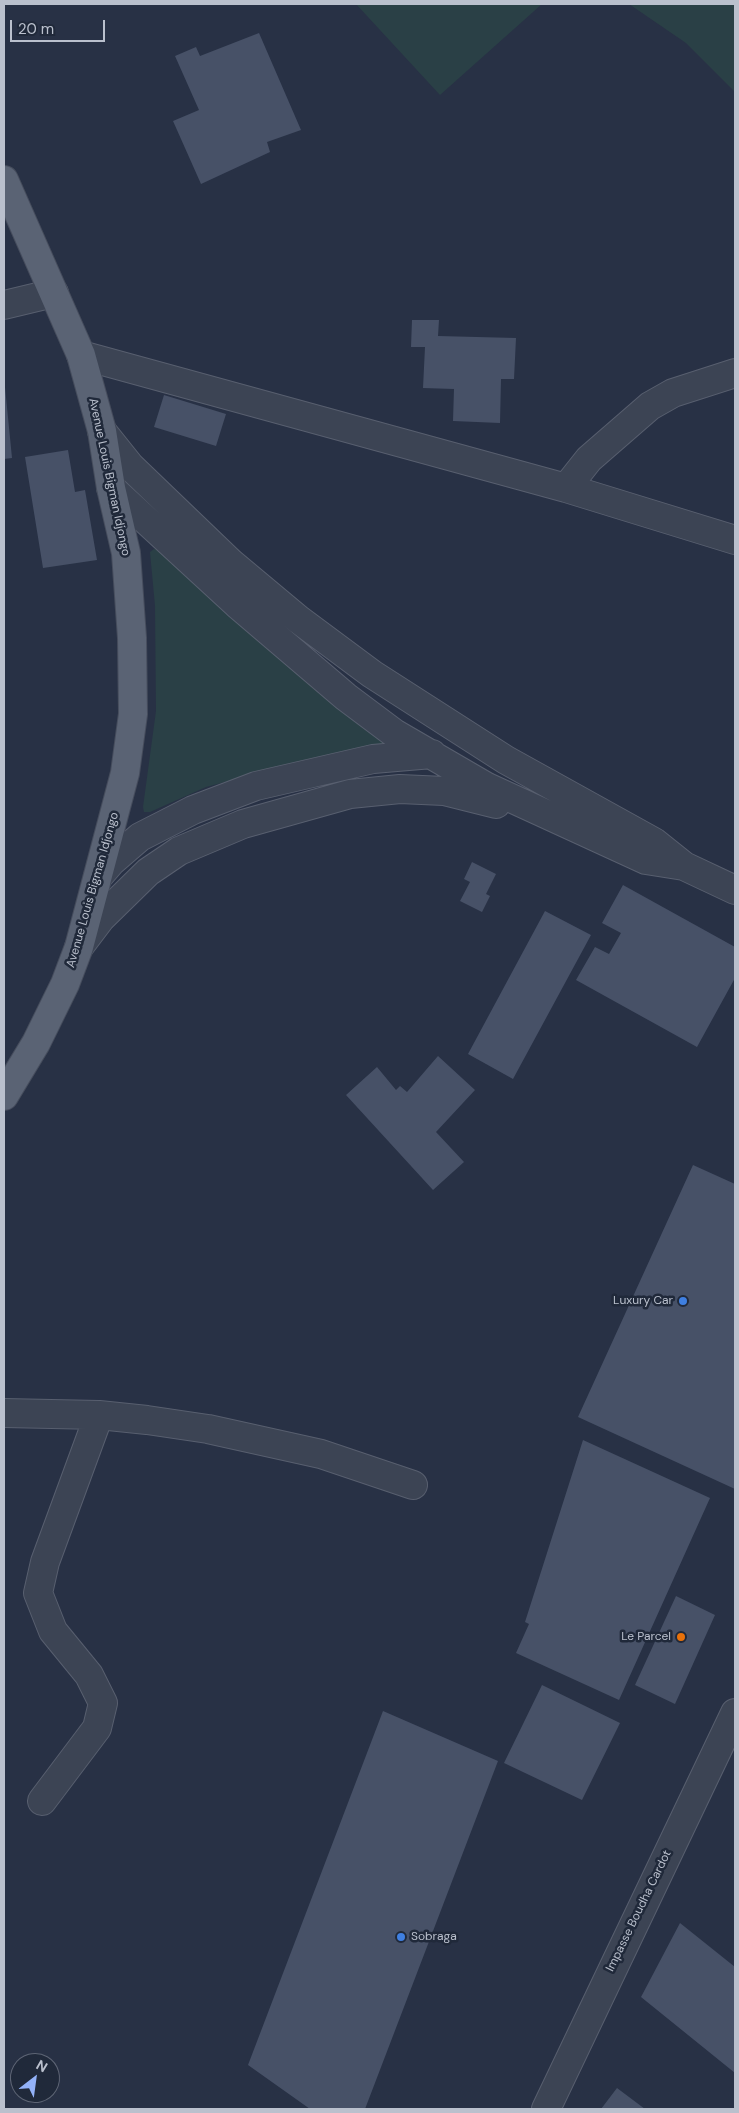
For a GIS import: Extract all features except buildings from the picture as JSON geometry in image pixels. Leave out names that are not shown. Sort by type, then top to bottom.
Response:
[{"type":"main road","name":"Avenue Louis Bigman Idjongo","points":[[4,180],[81,355],[102,431],[111,488],[126,553],[132,638],[132,714],[125,773],[79,947],[65,984],[48,1018],[4,1096]]},
{"type":"street","points":[[4,305],[54,293]]},
{"type":"street","points":[[81,355],[566,488],[735,540]]},
{"type":"street","points":[[566,488],[589,459],[650,406],[673,393],[735,373]]},
{"type":"street","points":[[102,431],[130,466],[231,563],[298,619],[372,674],[506,760],[654,842],[684,866],[735,890]]},
{"type":"street","points":[[111,488],[237,604],[346,697],[394,733],[487,787],[556,819],[646,860],[684,866]]},
{"type":"street","points":[[98,877],[111,862],[140,837],[193,810],[256,786],[373,759],[428,754],[476,755],[506,760]]},
{"type":"street","points":[[79,947],[102,918],[148,872],[179,851],[203,839],[288,810],[350,794],[400,789],[444,791],[476,798],[533,816],[556,819]]},
{"type":"street","points":[[4,1413],[99,1415],[148,1420],[268,1441],[321,1454],[413,1484]]},
{"type":"street","points":[[42,1801],[97,1728],[103,1703],[89,1675],[53,1631],[38,1593],[45,1562],[99,1415]]},
{"type":"street","name":"Impasse Boudha Cardot","points":[[546,2109],[735,1713]]},
{"type":"green space","points":[[356,4],[542,4],[440,95]]},
{"type":"green space","points":[[629,4],[735,4],[735,92],[686,43]]},
{"type":"green space","points":[[154,549],[159,550],[341,710],[384,743],[384,746],[275,769],[206,787],[150,812],[144,812],[143,807],[156,711],[155,606],[150,552]]},
{"type":"place","name":"Luxury Car","points":[[683,1301]]},
{"type":"place","name":"Le Parcel","points":[[681,1637]]},
{"type":"place","name":"Sobraga","points":[[401,1937]]}]
